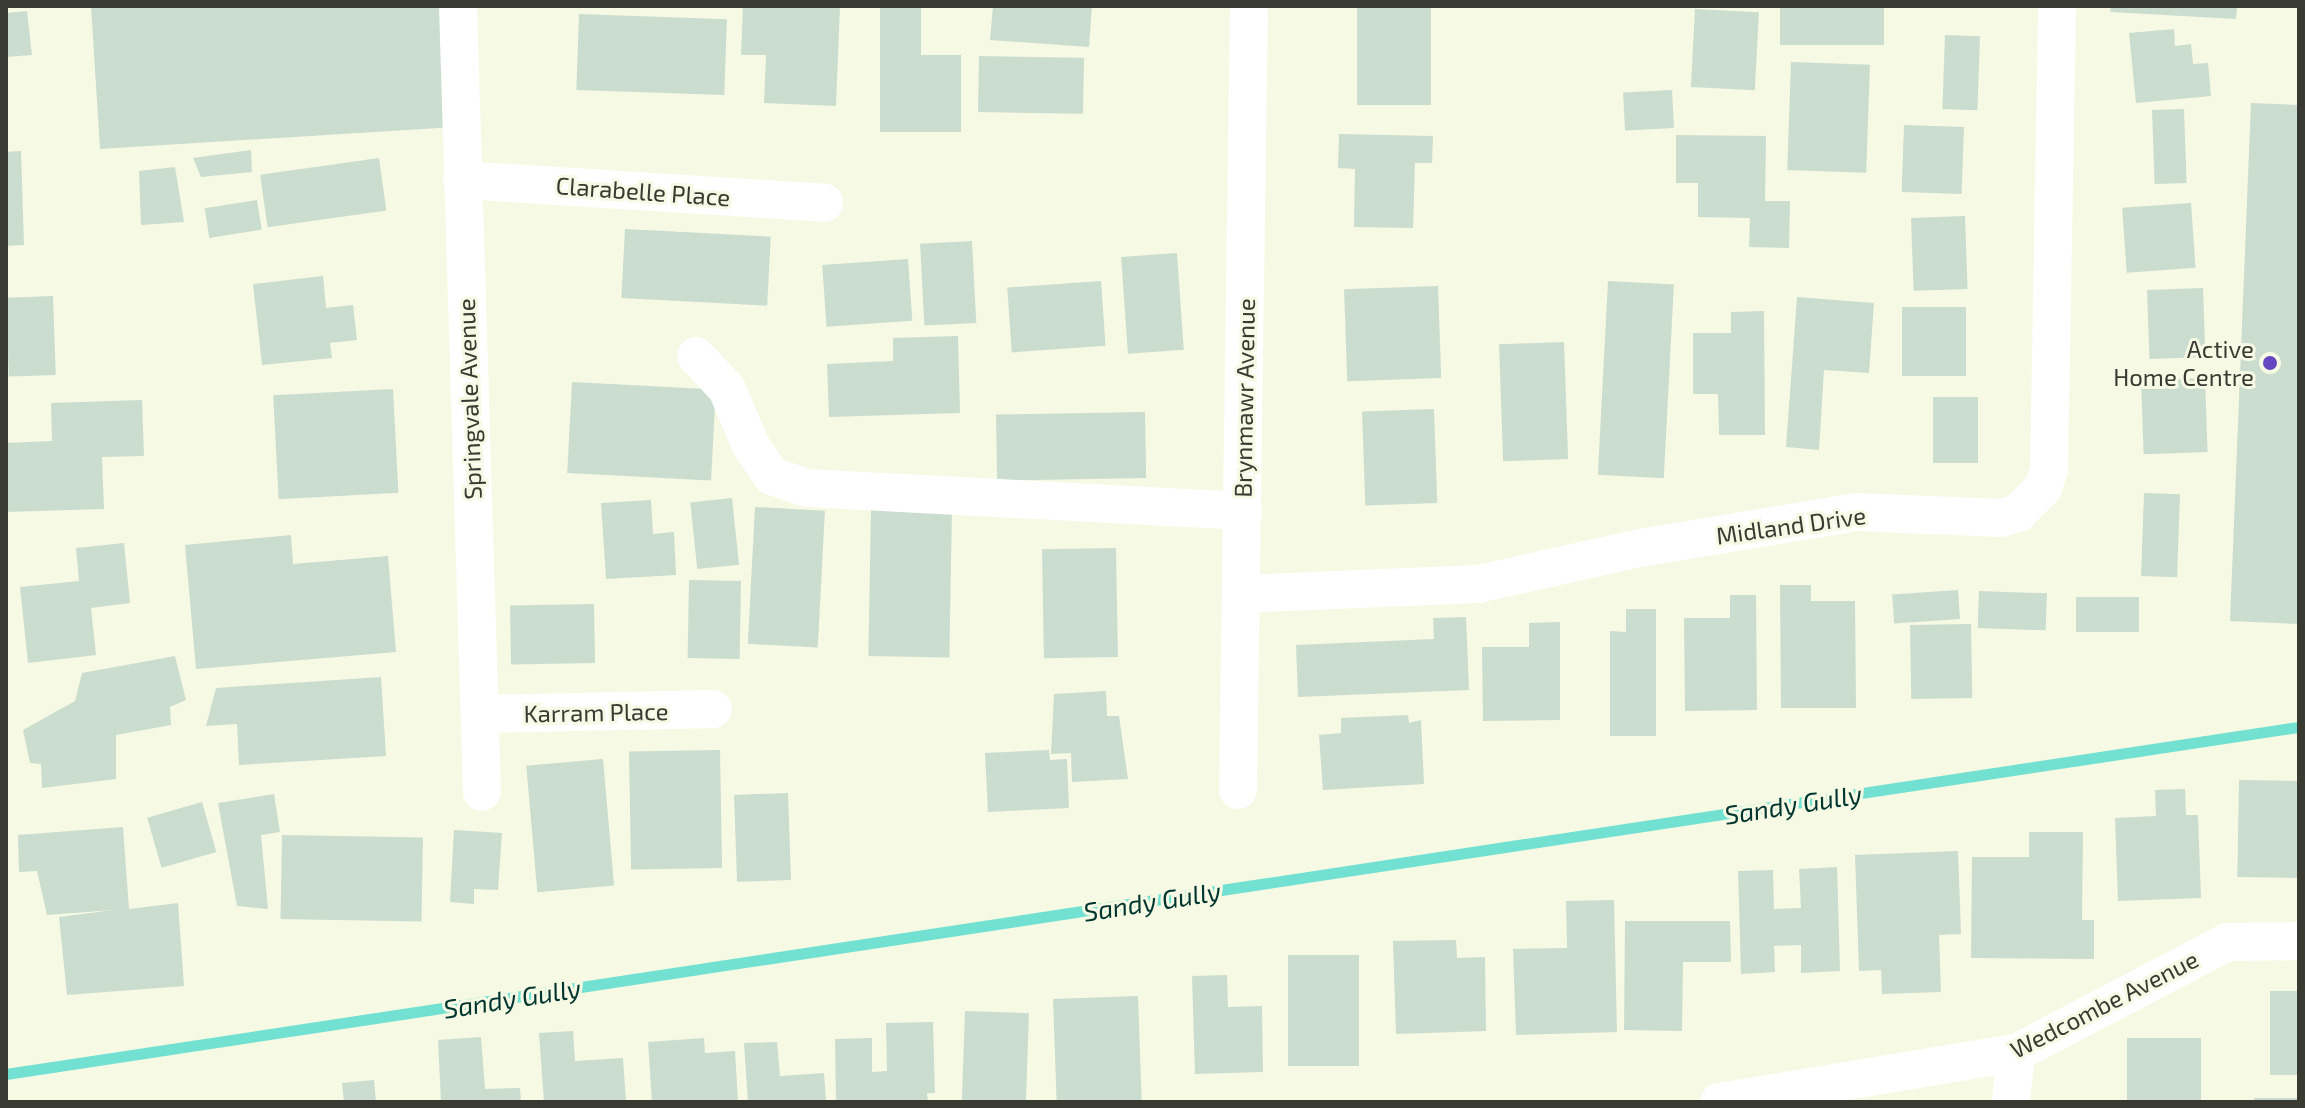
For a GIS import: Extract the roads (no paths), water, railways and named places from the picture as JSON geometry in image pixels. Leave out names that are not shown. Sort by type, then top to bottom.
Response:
[{"type":"street","name":"Springvale Avenue","points":[[458,6],[482,792]]},
{"type":"street","name":"Brynmawr Avenue","points":[[1238,790],[1249,6]]},
{"type":"street","name":"Midland Drive","points":[[1241,594],[1478,584],[1640,548],[1857,512],[2001,518],[2018,513],[2043,488],[2049,470],[2057,6]]},
{"type":"street","name":"Clarabelle Place","points":[[462,180],[824,203]]},
{"type":"street","points":[[696,356],[727,389],[751,446],[772,476],[806,488],[1243,511]]},
{"type":"street","name":"Karram Place","points":[[480,714],[713,709]]},
{"type":"street","name":"Wedcombe Avenue","points":[[1719,1102],[2016,1053],[2227,942],[2299,941]]},
{"type":"street","points":[[2011,1102],[2016,1053]]},
{"type":"waterway","name":"Sandy Gully","points":[[6,1074],[2299,727]]},
{"type":"place","name":"Active Home Centre","points":[[2270,363]]}]
